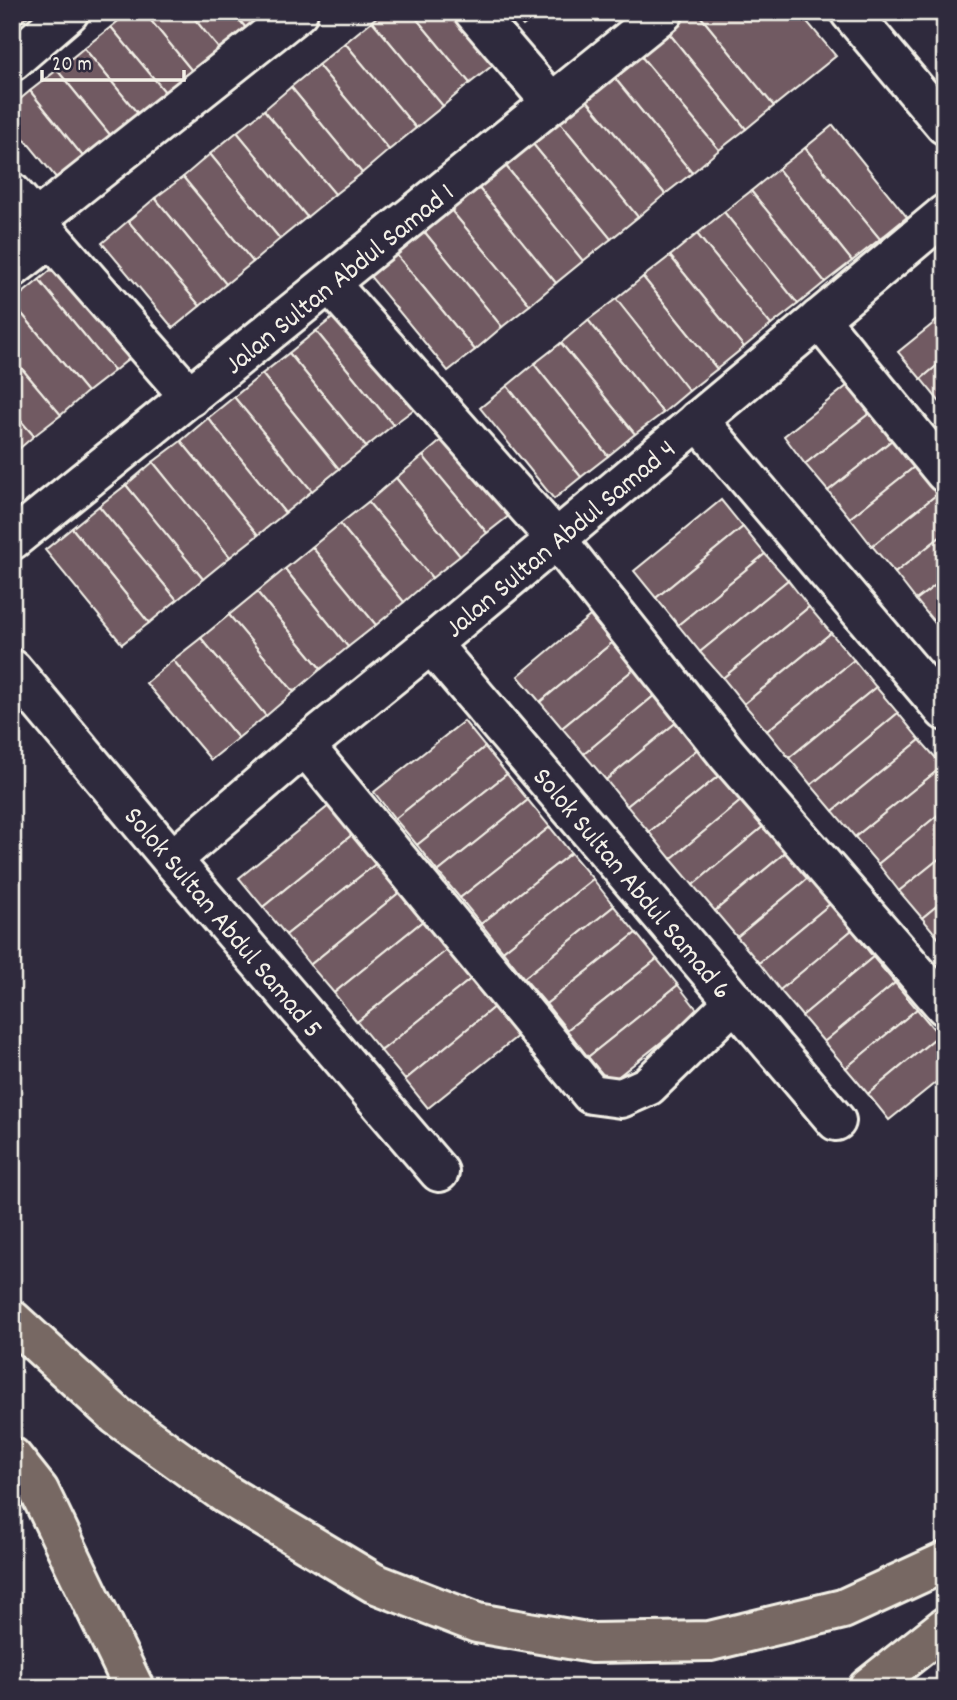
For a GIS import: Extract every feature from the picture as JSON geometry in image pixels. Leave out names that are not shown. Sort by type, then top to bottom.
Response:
[{"type":"highway","points":[[12,1320],[117,1416],[227,1495],[374,1583],[477,1623],[592,1643],[710,1641],[843,1609],[945,1562]]},
{"type":"highway","points":[[12,1457],[38,1491],[134,1688]]},
{"type":"highway","points":[[868,1688],[945,1627]]},
{"type":"street","points":[[12,61],[69,12]]},
{"type":"street","points":[[12,268],[33,217],[298,12]]},
{"type":"street","points":[[474,12],[552,103]]},
{"type":"street","name":"Jalan Sultan Abdul Samad 1","points":[[12,540],[664,12]]},
{"type":"street","points":[[850,12],[945,125]]},
{"type":"street","name":"Jalan Sultan Abdul Samad 4","points":[[172,860],[945,214]]},
{"type":"street","points":[[33,217],[190,397]]},
{"type":"street","points":[[330,284],[556,540],[727,754],[945,1006]]},
{"type":"street","points":[[819,319],[945,473]]},
{"type":"street","points":[[698,420],[945,711]]},
{"type":"street","name":"Solok Sultan Abdul Samad 6","points":[[431,644],[836,1121]]},
{"type":"street","name":"Solok Sultan Abdul Samad 5","points":[[12,669],[439,1172]]},
{"type":"street","points":[[305,747],[591,1094],[621,1098],[648,1086],[735,1002]]},
{"type":"building","points":[[12,12],[33,12],[12,29]]},
{"type":"building","points":[[129,12],[144,12],[202,83],[175,104],[111,27]]},
{"type":"building","points":[[144,12],[189,12],[229,61],[202,83]]},
{"type":"building","points":[[189,12],[233,12],[255,39],[229,61]]},
{"type":"building","points":[[233,12],[278,12],[255,39]]},
{"type":"building","points":[[383,12],[411,12],[470,83],[443,106],[372,21]]},
{"type":"building","points":[[411,12],[456,12],[497,62],[470,83]]},
{"type":"building","points":[[511,12],[541,12],[523,26]]},
{"type":"building","points":[[692,12],[697,12],[774,106],[746,129],[668,32]]},
{"type":"building","points":[[697,12],[799,12],[836,56],[774,106]]},
{"type":"building","points":[[372,21],[443,106],[416,128],[345,43]]},
{"type":"building","points":[[111,27],[175,104],[148,126],[84,48]]},
{"type":"building","points":[[668,32],[746,129],[719,150],[640,55]]},
{"type":"building","points":[[345,43],[416,128],[389,150],[318,65]]},
{"type":"building","points":[[84,48],[148,126],[120,147],[57,70]]},
{"type":"building","points":[[640,55],[719,150],[692,173],[613,76]]},
{"type":"building","points":[[318,65],[389,150],[362,173],[291,87]]},
{"type":"building","points":[[57,70],[120,147],[93,169],[30,91]]},
{"type":"building","points":[[613,76],[692,173],[665,194],[586,99]]},
{"type":"building","points":[[291,87],[362,173],[335,194],[264,110]]},
{"type":"building","points":[[30,91],[93,169],[67,191],[12,124],[12,106]]},
{"type":"building","points":[[586,99],[665,194],[638,217],[558,120]]},
{"type":"building","points":[[264,110],[335,194],[307,217],[237,132]]},
{"type":"building","points":[[558,120],[638,217],[611,239],[532,143]]},
{"type":"building","points":[[833,125],[907,217],[880,239],[805,148]]},
{"type":"building","points":[[237,132],[307,217],[280,239],[210,154]]},
{"type":"building","points":[[532,143],[611,239],[583,261],[505,165]]},
{"type":"building","points":[[805,148],[880,239],[852,261],[778,169]]},
{"type":"building","points":[[210,154],[280,239],[253,262],[183,177]]},
{"type":"building","points":[[505,165],[583,261],[556,283],[477,186]]},
{"type":"building","points":[[778,169],[852,261],[825,282],[751,191]]},
{"type":"building","points":[[183,177],[253,262],[226,284],[155,198]]},
{"type":"building","points":[[477,186],[556,283],[530,305],[450,209]]},
{"type":"building","points":[[751,191],[825,282],[798,304],[724,212]]},
{"type":"building","points":[[155,198],[226,284],[200,306],[128,221]]},
{"type":"building","points":[[450,209],[530,305],[502,327],[423,230]]},
{"type":"building","points":[[724,212],[798,304],[771,325],[697,234]]},
{"type":"building","points":[[128,221],[200,306],[173,328],[102,243]]},
{"type":"building","points":[[423,230],[502,327],[475,350],[395,253]]},
{"type":"building","points":[[697,234],[771,325],[744,347],[670,256]]},
{"type":"building","points":[[395,253],[475,350],[448,371],[369,275]]},
{"type":"building","points":[[670,256],[744,347],[717,369],[643,277]]},
{"type":"building","points":[[65,258],[141,349],[114,371],[39,280]]},
{"type":"building","points":[[643,277],[717,369],[689,391],[616,299]]},
{"type":"building","points":[[39,280],[114,371],[87,392],[12,302]]},
{"type":"building","points":[[616,299],[689,391],[663,413],[588,320]]},
{"type":"building","points":[[12,302],[87,392],[61,415],[12,357]]},
{"type":"building","points":[[344,309],[421,404],[393,425],[316,331]]},
{"type":"building","points":[[945,314],[945,359],[921,379],[898,352]]},
{"type":"building","points":[[588,320],[663,413],[635,434],[561,343]]},
{"type":"building","points":[[316,331],[393,425],[366,447],[289,353]]},
{"type":"building","points":[[561,343],[635,434],[608,456],[534,364]]},
{"type":"building","points":[[289,353],[366,447],[339,469],[262,374]]},
{"type":"building","points":[[12,357],[61,415],[34,436],[12,411]]},
{"type":"building","points":[[945,359],[945,404],[943,406],[921,379]]},
{"type":"building","points":[[534,364],[608,456],[581,477],[507,386]]},
{"type":"building","points":[[872,366],[894,394],[805,464],[784,436]]},
{"type":"building","points":[[262,374],[339,469],[312,491],[234,397]]},
{"type":"building","points":[[507,386],[581,477],[554,499],[480,408]]},
{"type":"building","points":[[894,394],[916,421],[828,491],[805,464]]},
{"type":"building","points":[[234,397],[312,491],[285,513],[208,418]]},
{"type":"building","points":[[12,411],[34,436],[12,455]]},
{"type":"building","points":[[208,418],[285,513],[258,535],[181,441]]},
{"type":"building","points":[[916,421],[938,448],[850,518],[828,491]]},
{"type":"building","points":[[450,433],[515,511],[487,533],[423,456]]},
{"type":"building","points":[[181,441],[258,535],[230,557],[153,462]]},
{"type":"building","points":[[938,448],[945,488],[872,546],[850,518]]},
{"type":"building","points":[[423,456],[487,533],[460,556],[396,478]]},
{"type":"building","points":[[153,462],[230,557],[203,579],[126,485]]},
{"type":"building","points":[[396,478],[460,556],[432,578],[368,502]]},
{"type":"building","points":[[126,485],[203,579],[177,600],[99,506]]},
{"type":"building","points":[[945,488],[945,533],[895,573],[872,546]]},
{"type":"building","points":[[721,500],[743,527],[656,598],[634,571]]},
{"type":"building","points":[[368,502],[432,578],[404,602],[340,524]]},
{"type":"building","points":[[99,506],[177,600],[149,623],[72,528]]},
{"type":"building","points":[[340,524],[404,602],[376,625],[312,547]]},
{"type":"building","points":[[743,527],[765,554],[678,625],[656,598]]},
{"type":"building","points":[[72,528],[149,623],[122,644],[45,550]]},
{"type":"building","points":[[945,533],[945,578],[916,600],[895,573]]},
{"type":"building","points":[[312,547],[376,625],[348,647],[285,569]]},
{"type":"building","points":[[765,554],[788,580],[700,652],[678,625]]},
{"type":"building","points":[[285,569],[348,647],[321,669],[257,592]]},
{"type":"building","points":[[945,578],[945,623],[939,628],[916,600]]},
{"type":"building","points":[[788,580],[809,607],[723,678],[700,652]]},
{"type":"building","points":[[257,592],[321,669],[294,692],[229,615]]},
{"type":"building","points":[[809,607],[831,633],[744,704],[723,678]]},
{"type":"building","points":[[229,615],[294,692],[266,716],[201,638]]},
{"type":"building","points":[[590,616],[612,643],[540,702],[518,676]]},
{"type":"building","points":[[831,633],[854,660],[767,731],[744,704]]},
{"type":"building","points":[[201,638],[266,716],[238,738],[173,660]]},
{"type":"building","points":[[612,643],[634,669],[562,728],[540,702]]},
{"type":"building","points":[[173,660],[238,738],[211,760],[146,683]]},
{"type":"building","points":[[854,660],[876,687],[789,758],[767,731]]},
{"type":"building","points":[[634,669],[655,695],[584,754],[562,728]]},
{"type":"building","points":[[876,687],[898,713],[811,785],[789,758]]},
{"type":"building","points":[[655,695],[678,721],[606,780],[584,754]]},
{"type":"building","points":[[898,713],[920,740],[833,811],[811,785]]},
{"type":"building","points":[[464,721],[485,747],[395,819],[374,792]]},
{"type":"building","points":[[678,721],[699,748],[627,806],[606,780]]},
{"type":"building","points":[[920,740],[943,766],[855,837],[833,811]]},
{"type":"building","points":[[485,747],[507,774],[417,845],[395,819]]},
{"type":"building","points":[[699,748],[721,774],[649,832],[627,806]]},
{"type":"building","points":[[943,766],[945,809],[878,864],[855,837]]},
{"type":"building","points":[[507,774],[528,800],[438,872],[417,845]]},
{"type":"building","points":[[721,774],[742,800],[671,859],[649,832]]},
{"type":"building","points":[[528,800],[550,827],[460,898],[438,872]]},
{"type":"building","points":[[742,800],[764,826],[693,885],[671,859]]},
{"type":"building","points":[[335,801],[358,830],[263,907],[239,878]]},
{"type":"building","points":[[945,809],[945,854],[899,891],[878,864]]},
{"type":"building","points":[[764,826],[786,852],[715,911],[693,885]]},
{"type":"building","points":[[550,827],[571,853],[481,924],[460,898]]},
{"type":"building","points":[[358,830],[382,859],[286,935],[263,907]]},
{"type":"building","points":[[786,852],[808,878],[737,937],[715,911]]},
{"type":"building","points":[[571,853],[593,879],[503,951],[481,924]]},
{"type":"building","points":[[945,854],[945,899],[922,918],[899,891]]},
{"type":"building","points":[[382,859],[406,887],[310,965],[286,935]]},
{"type":"building","points":[[808,878],[830,904],[759,963],[737,937]]},
{"type":"building","points":[[593,879],[614,906],[524,978],[503,951]]},
{"type":"building","points":[[406,887],[429,916],[334,993],[310,965]]},
{"type":"building","points":[[945,899],[945,944],[944,945],[922,918]]},
{"type":"building","points":[[830,904],[852,930],[780,990],[759,963]]},
{"type":"building","points":[[614,906],[636,933],[546,1004],[524,978]]},
{"type":"building","points":[[429,916],[453,945],[357,1022],[334,993]]},
{"type":"building","points":[[852,930],[873,957],[802,1016],[780,990]]},
{"type":"building","points":[[636,933],[657,959],[567,1030],[546,1004]]},
{"type":"building","points":[[453,945],[477,974],[381,1051],[357,1022]]},
{"type":"building","points":[[873,957],[895,983],[824,1042],[802,1016]]},
{"type":"building","points":[[657,959],[678,985],[588,1057],[567,1030]]},
{"type":"building","points":[[477,974],[500,1002],[405,1080],[381,1051]]},
{"type":"building","points":[[895,983],[917,1009],[846,1068],[824,1042]]},
{"type":"building","points":[[678,985],[699,1012],[610,1083],[588,1057]]},
{"type":"building","points":[[500,1002],[524,1031],[428,1108],[405,1080]]},
{"type":"building","points":[[917,1009],[939,1035],[868,1094],[846,1068]]},
{"type":"building","points":[[939,1035],[945,1042],[945,1075],[889,1120],[868,1094]]}]
